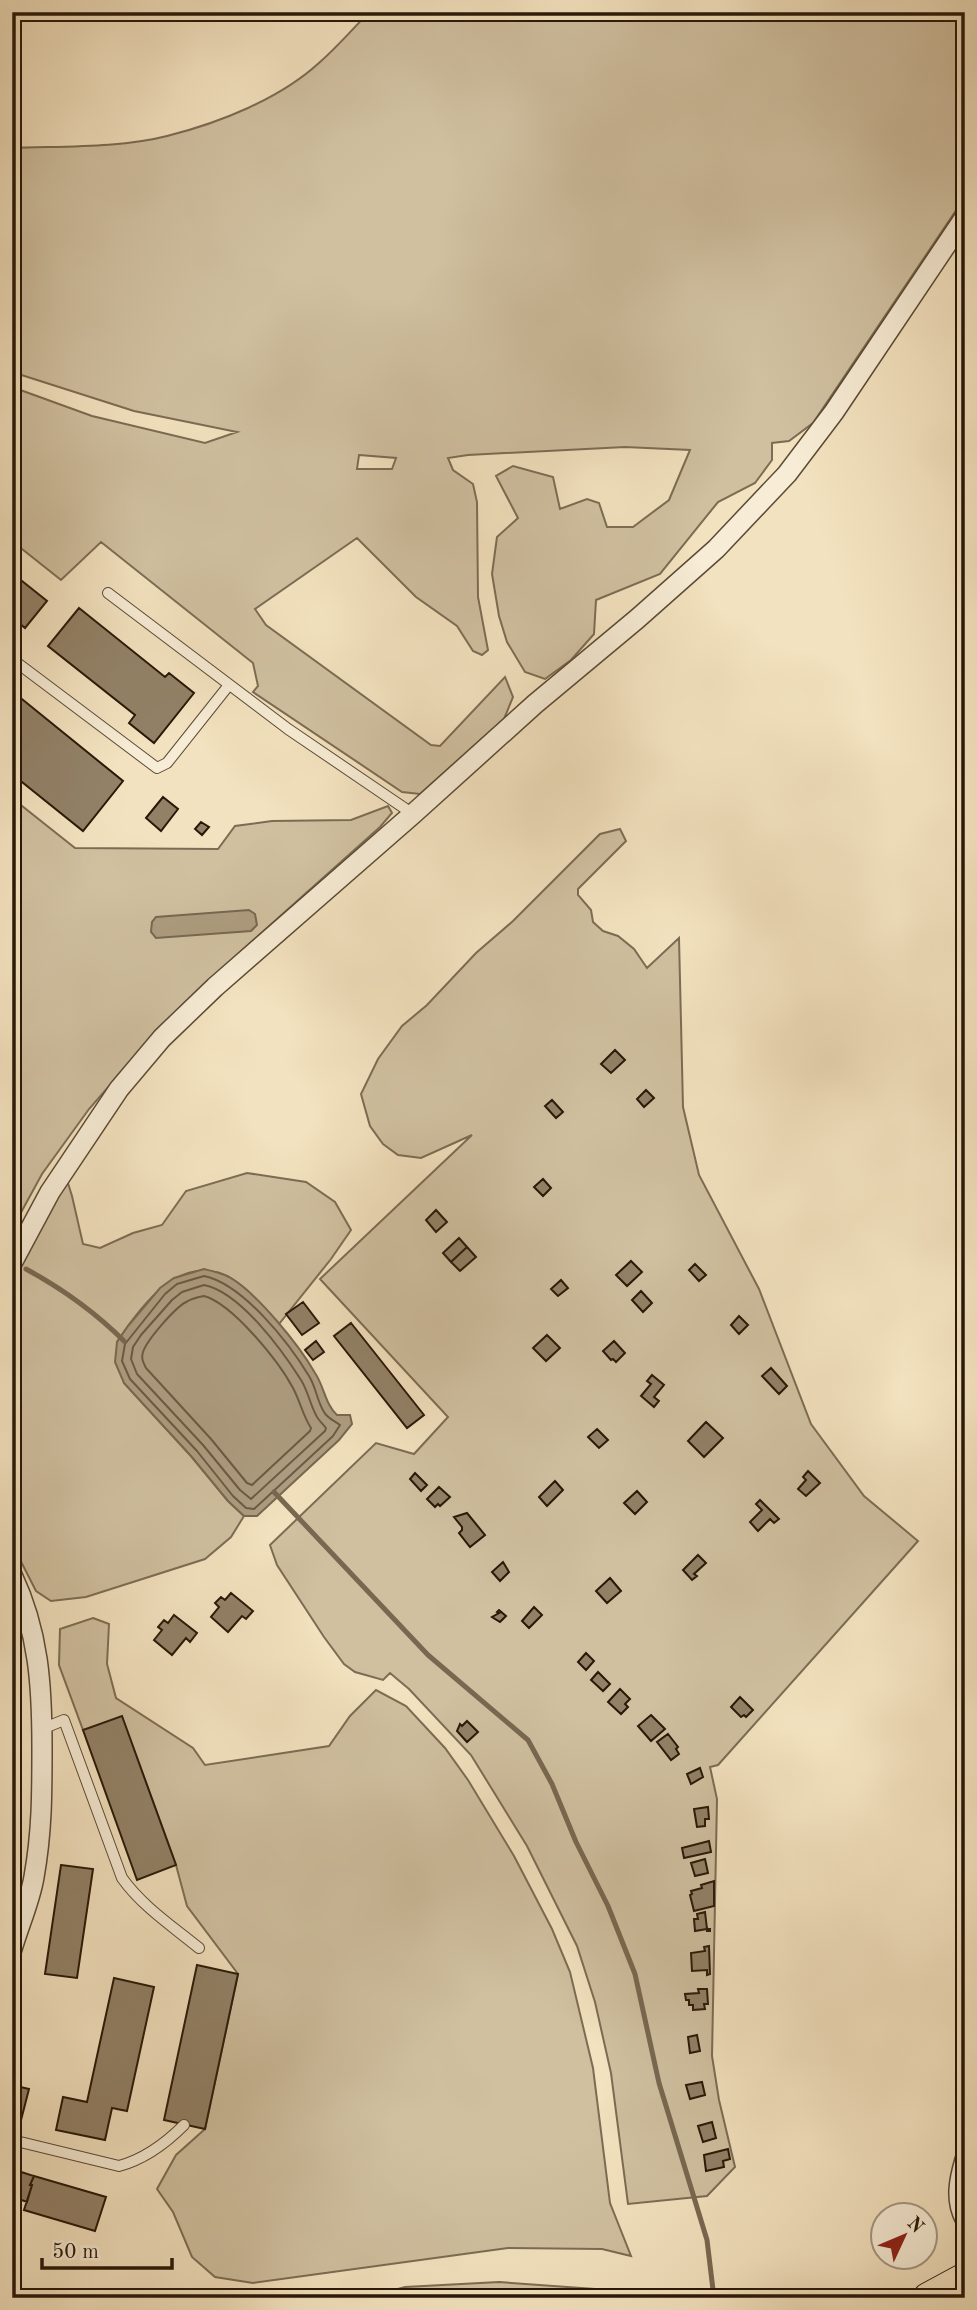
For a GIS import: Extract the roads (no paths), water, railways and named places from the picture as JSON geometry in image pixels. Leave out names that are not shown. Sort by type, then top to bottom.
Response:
[{"type":"main road","points":[[928,2298],[965,2278]]},
{"type":"street","points":[[12,1263],[50,1192],[119,1088],[162,1038],[215,987],[716,549],[787,474],[834,412],[965,217]]},
{"type":"street","points":[[12,1575],[23,1598],[36,1645],[43,1701],[43,1811],[33,1880],[12,1949]]},
{"type":"street","points":[[965,2160],[959,2181],[959,2202],[965,2219]]},
{"type":"lane","points":[[108,593],[288,729],[413,814]]},
{"type":"lane","points":[[12,659],[157,768],[167,763],[229,685]]},
{"type":"lane","points":[[42,1728],[64,1720],[122,1878],[152,1910],[200,1948]]},
{"type":"lane","points":[[12,2140],[119,2166],[131,2163],[156,2149],[184,2124]]},
{"type":"water","points":[[249,910],[255,914],[257,925],[251,931],[156,938],[151,932],[152,922],[156,917]]},
{"type":"water","points":[[204,1269],[229,1277],[264,1307],[308,1361],[333,1411],[337,1415],[350,1415],[352,1424],[339,1440],[257,1516],[244,1516],[228,1501],[124,1383],[115,1362],[117,1342],[160,1288],[174,1278]]},
{"type":"waterway","points":[[26,1269],[78,1302],[124,1341]]},
{"type":"waterway","points":[[274,1492],[428,1655],[528,1740],[552,1784],[576,1842],[608,1906],[635,1974],[659,2083],[707,2240],[714,2298]]}]
